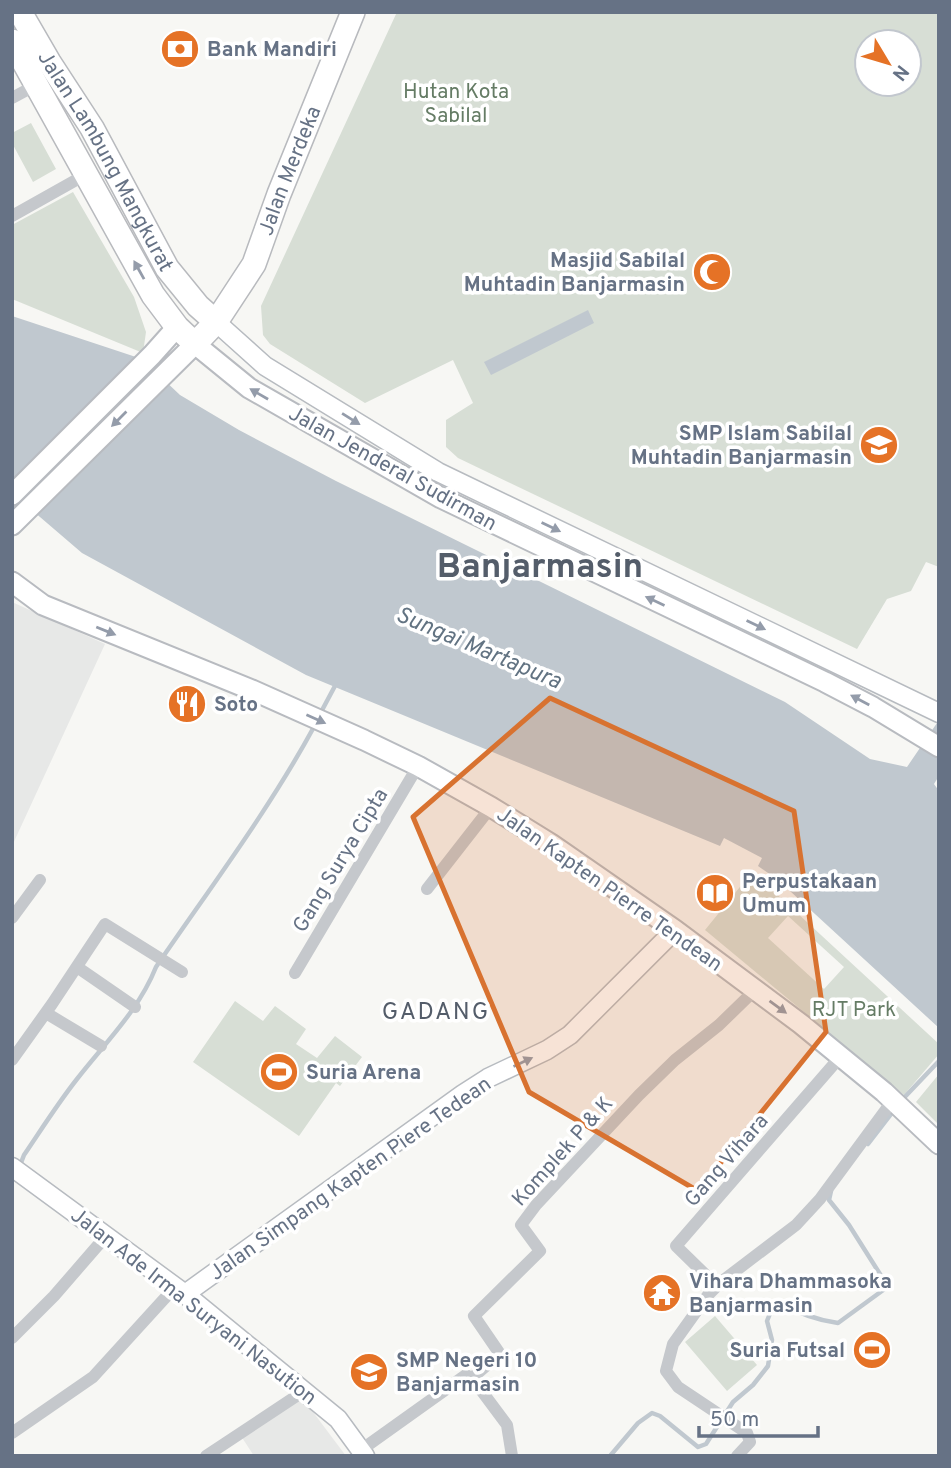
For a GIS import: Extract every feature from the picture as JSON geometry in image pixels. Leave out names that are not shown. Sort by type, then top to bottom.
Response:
[{"type":"highway","name":"Jalan Lambung Mangkurat","points":[[20,12],[48,62],[92,128],[167,268],[198,306],[216,323]]},
{"type":"highway","name":"Jalan Merdeka","points":[[195,344],[216,323],[254,264],[279,194],[353,12]]},
{"type":"highway","name":"Jalan Lambung Mangkurat","points":[[12,41],[153,295],[177,327],[195,344]]},
{"type":"highway","points":[[177,327],[198,306],[241,288]]},
{"type":"main road","points":[[12,495],[177,327]]},
{"type":"main road","points":[[12,525],[195,344]]},
{"type":"main road","name":"Jalan Jenderal Sudirman","points":[[195,344],[249,388],[441,498],[825,682],[939,747]]},
{"type":"main road","points":[[12,582],[43,605]]},
{"type":"main road","name":"Jalan Kapten Pierre Tendean","points":[[43,605],[253,690],[418,766],[491,807],[551,844],[675,930],[755,990],[841,1056],[898,1104],[939,1144]]},
{"type":"street","points":[[12,98],[38,84]]},
{"type":"street","points":[[12,216],[85,175]]},
{"type":"street","name":"Jalan Jenderal Sudirman","points":[[216,323],[265,366],[438,472],[937,712]]},
{"type":"street","name":"Jalan Kapten Pierre Tendean","points":[[12,594],[43,605]]},
{"type":"street","name":"Gang Surya Cipta","points":[[295,973],[418,766]]},
{"type":"street","points":[[428,889],[491,807]]},
{"type":"street","points":[[12,918],[40,880]]},
{"type":"street","points":[[12,1060],[105,924],[182,972]]},
{"type":"street","name":"Jalan Simpang Kapten Piere Tedean","points":[[180,1291],[463,1094],[570,1035],[675,930]]},
{"type":"street","points":[[77,967],[135,1007]]},
{"type":"street","name":"Komplek P & K","points":[[472,1378],[500,1354],[474,1316],[540,1251],[521,1225],[536,1205],[648,1086],[755,990]]},
{"type":"street","points":[[46,1013],[101,1046]]},
{"type":"street","name":"Gang Vihara","points":[[716,1286],[677,1246],[841,1056]]},
{"type":"street","points":[[737,1456],[750,1442],[747,1433],[678,1387],[665,1366],[673,1344],[716,1286],[796,1224],[898,1104]]},
{"type":"street","name":"Jalan Ade Irma Suryani Nasution","points":[[12,1167],[180,1291],[304,1391],[338,1419],[363,1453]]},
{"type":"street","points":[[12,1338],[54,1296],[106,1236]]},
{"type":"street","points":[[12,1433],[93,1377],[180,1291]]},
{"type":"street","points":[[363,1453],[466,1375],[472,1378],[507,1425],[512,1456]]},
{"type":"street","points":[[206,1456],[304,1391]]},
{"type":"highlighted area","points":[[550,698],[794,811],[826,1032],[698,1191],[529,1092],[413,817]]},
{"type":"shaded area","points":[[12,602],[105,644],[12,846]]},
{"type":"shaded area","points":[[301,1396],[346,1456],[254,1456],[241,1436]]},
{"type":"green space","name":"Hutan Kota Sabilal","points":[[397,12],[939,12],[939,567],[926,562],[911,591],[887,599],[857,649],[458,458],[446,447],[446,420],[473,403],[453,360],[365,403],[270,344],[263,335],[261,306]]},
{"type":"green space","points":[[31,123],[56,169],[33,182],[12,143],[12,133]]},
{"type":"green space","points":[[73,192],[134,297],[146,332],[143,353],[12,299],[12,225]]},
{"type":"green space","name":"RJT Park","points":[[748,877],[769,887],[939,1044],[939,1054],[904,1095],[705,930]],"holes":[[[788,916],[844,967],[824,989],[768,938]]]},
{"type":"green space","name":"Suria Arena","points":[[235,1001],[263,1021],[275,1006],[306,1029],[296,1044],[317,1058],[335,1036],[362,1057],[340,1086],[336,1083],[299,1136],[193,1062]]},
{"type":"green space","points":[[939,1074],[939,1125],[916,1102]]},
{"type":"green space","points":[[715,1316],[757,1365],[727,1391],[685,1342]]},
{"type":"water","points":[[588,310],[594,323],[491,375],[484,362]]},
{"type":"water","name":"Sungai Martapura","points":[[12,316],[142,359],[180,395],[239,430],[336,481],[785,702],[870,759],[907,767],[939,720],[939,776],[934,784],[939,791],[939,1028],[778,880],[758,866],[762,858],[724,838],[720,846],[306,675],[82,553],[12,493]]},
{"type":"waterway","points":[[320,714],[336,684]]},
{"type":"waterway","points":[[19,1168],[24,1155],[63,1097],[131,1012],[156,967],[259,818],[315,725]]},
{"type":"waterway","points":[[900,1102],[939,1061]]},
{"type":"waterway","points":[[868,1144],[895,1109]]},
{"type":"waterway","points":[[610,1456],[638,1423],[652,1413],[660,1416],[698,1447],[706,1444],[733,1402],[753,1385],[768,1366],[772,1340],[767,1321],[773,1306],[779,1302],[808,1316],[838,1323],[886,1288],[885,1282],[849,1225],[829,1200],[831,1191]]},
{"type":"place","name":"Bank Mandiri","points":[[180,49]]},
{"type":"place","name":"Masjid Sabilal Muhtadin Banjarmasin","points":[[712,272]]},
{"type":"place","name":"SMP Islam Sabilal Muhtadin Banjarmasin","points":[[879,445]]},
{"type":"place","name":"Soto","points":[[187,704]]},
{"type":"place","name":"Perpustakaan Umum","points":[[715,893]]},
{"type":"place","name":"Suria Arena","points":[[279,1072]]},
{"type":"place","name":"Vihara Dhammasoka Banjarmasin","points":[[662,1293]]},
{"type":"place","name":"Suria Futsal","points":[[872,1350]]},
{"type":"place","name":"SMP Negeri 10 Banjarmasin","points":[[369,1372]]},
{"type":"district","name":"Banjarmasin","points":[[540,565]]},
{"type":"district","name":"GADANG","points":[[436,1011]]}]
